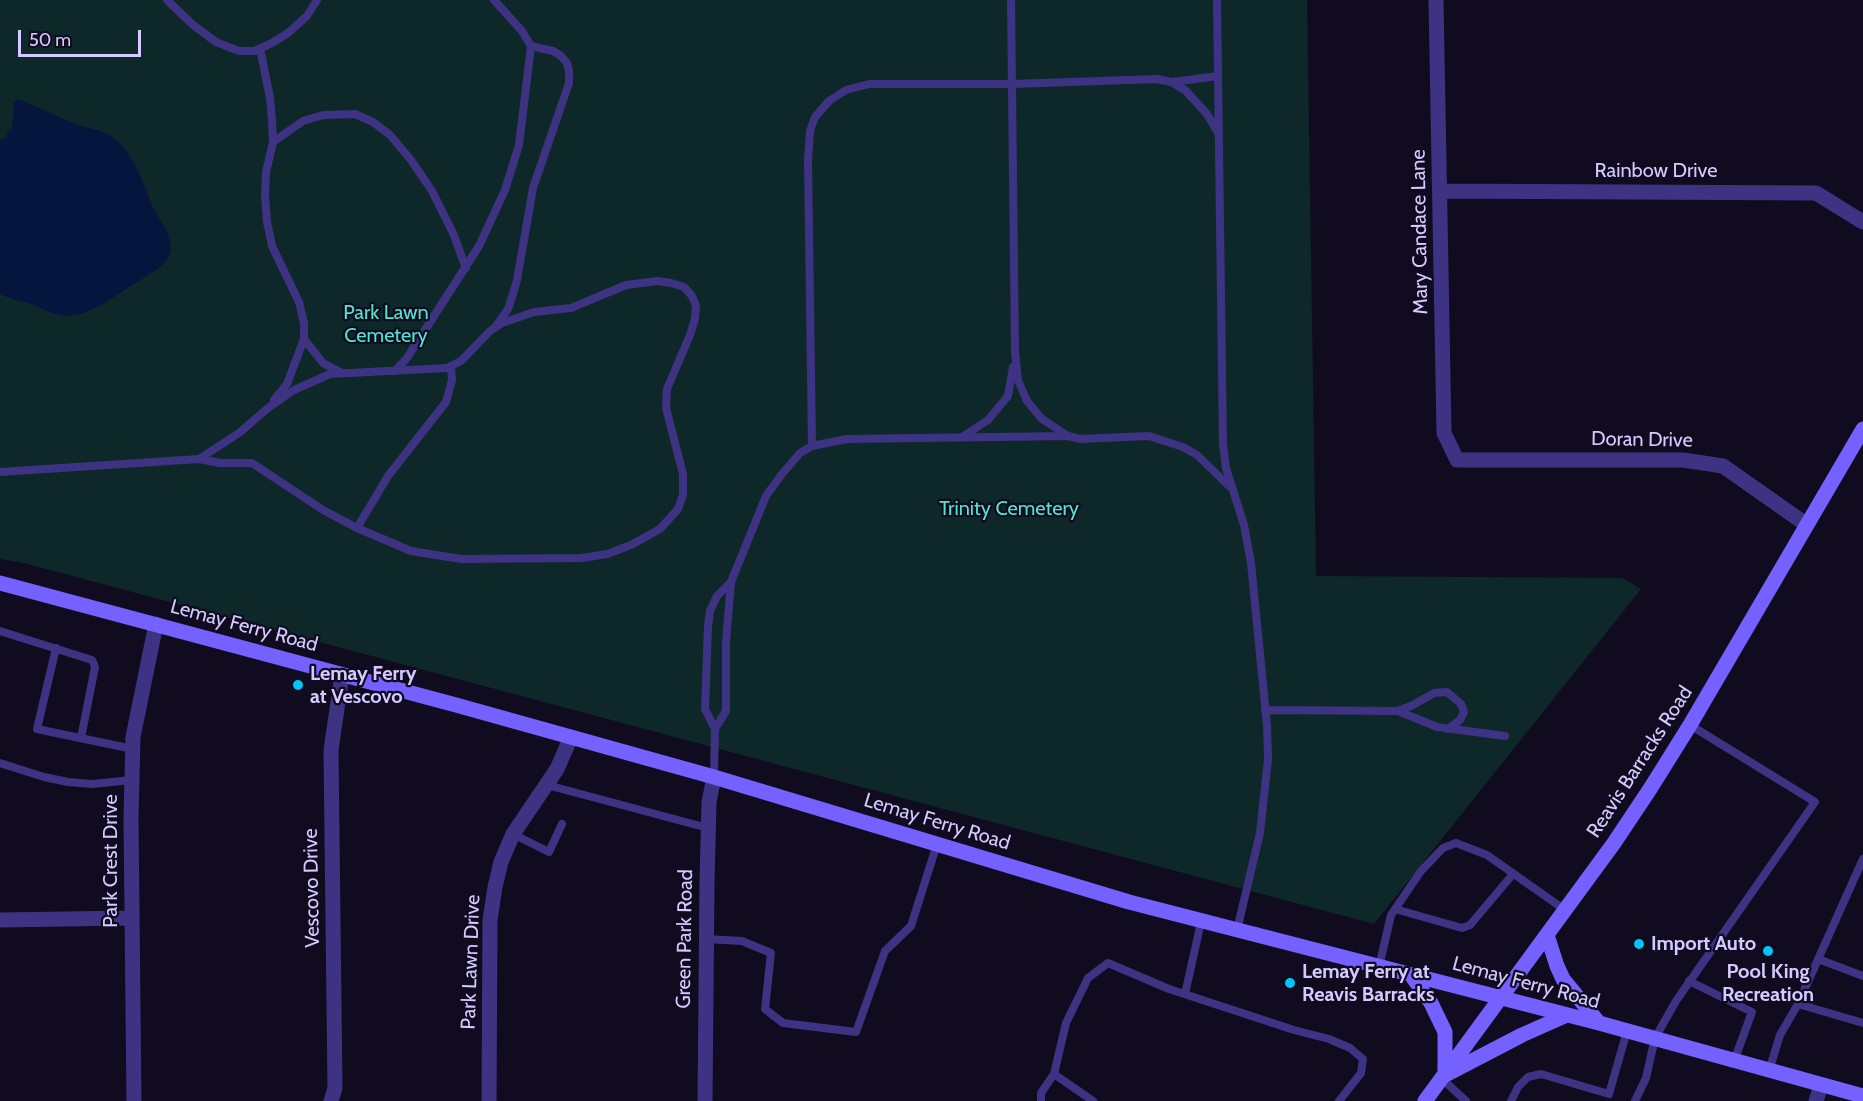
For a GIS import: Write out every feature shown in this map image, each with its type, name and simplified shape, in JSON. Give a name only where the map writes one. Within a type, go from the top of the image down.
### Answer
[{"type":"main road","name":"Reavis Barracks Road","points":[[1428,1100],[1614,843],[1690,725],[1863,429]]},
{"type":"main road","name":"Lemay Ferry Road","points":[[0,587],[156,624],[572,737],[1202,922],[1599,1023],[1863,1096]]},
{"type":"main road","points":[[1547,935],[1563,979],[1599,1023]]},
{"type":"main road","points":[[1411,975],[1435,1010],[1445,1032],[1443,1077]]},
{"type":"main road","points":[[1443,1077],[1522,1035],[1566,1015]]},
{"type":"street","name":"Mary Candace Lane","points":[[1436,0],[1444,433],[1457,460]]},
{"type":"street","name":"Rainbow Drive","points":[[1441,191],[1816,192],[1863,222]]},
{"type":"street","name":"Doran Drive","points":[[1457,460],[1683,460],[1723,466],[1807,525]]},
{"type":"street","name":"Park Crest Drive","points":[[134,1101],[133,737],[156,624]]},
{"type":"street","name":"Vescovo Drive","points":[[331,1101],[335,1088],[331,750],[342,675]]},
{"type":"street","name":"Park Lawn Drive","points":[[489,1101],[490,920],[495,887],[501,862],[513,834],[557,769],[572,737]]},
{"type":"street","name":"Green Park Road","points":[[705,1101],[708,828],[709,802],[714,777]]},
{"type":"street","points":[[0,920],[132,918]]},
{"type":"street","points":[[1816,1101],[1821,1084]]},
{"type":"lane","points":[[167,0],[192,24],[216,42],[239,51],[254,51],[288,33],[307,16],[317,0]]},
{"type":"lane","points":[[395,371],[407,358],[466,268],[506,190],[513,168],[524,117],[531,46],[522,31],[494,0]]},
{"type":"lane","points":[[1011,0],[1015,352],[1018,380],[1027,401],[1042,419],[1068,436]]},
{"type":"lane","points":[[1217,0],[1223,444],[1232,488],[1244,525],[1251,563],[1268,759],[1260,833],[1237,930]]},
{"type":"lane","points":[[199,459],[239,433],[268,408],[294,390],[313,381],[330,374],[447,368],[461,361],[494,328],[508,309],[512,297],[533,188],[570,71],[561,56],[553,51],[531,46]]},
{"type":"lane","points":[[260,48],[270,98],[273,142],[266,172],[267,222],[272,246],[299,302],[304,322],[304,339],[286,384],[268,408]]},
{"type":"lane","points":[[1171,82],[1218,76]]},
{"type":"lane","points":[[812,446],[808,160],[810,131],[815,117],[829,101],[846,90],[869,84],[1012,84],[1157,79],[1171,82],[1185,90],[1207,114],[1219,134]]},
{"type":"lane","points":[[273,142],[303,121],[322,115],[355,114],[373,122],[390,135],[432,191],[453,233],[466,268]]},
{"type":"lane","points":[[0,472],[199,459],[220,463],[252,463],[323,510],[357,528],[411,551],[461,559],[582,558],[607,554],[631,545],[660,529],[678,509],[683,495],[683,474],[666,408],[667,389],[695,319],[696,306],[692,296],[684,287],[671,283],[658,281],[626,285],[571,308],[527,314],[494,328]]},
{"type":"lane","points":[[304,339],[323,363],[342,373]]},
{"type":"lane","points":[[962,437],[988,420],[1008,396],[1015,352]]},
{"type":"lane","points":[[357,528],[388,476],[446,402],[452,380],[451,366]]},
{"type":"lane","points":[[715,729],[726,711],[726,642],[731,582],[766,496],[800,453],[812,446],[847,439],[1068,436],[1080,439],[1149,436],[1183,447],[1197,455],[1232,488]]},
{"type":"lane","points":[[714,777],[715,729],[705,709],[708,626],[710,611],[717,596],[731,582]]},
{"type":"lane","points":[[0,631],[92,660],[95,667],[81,738]]},
{"type":"lane","points":[[56,648],[37,729],[133,749]]},
{"type":"lane","points":[[1398,711],[1434,693],[1447,692],[1461,704],[1464,712],[1460,720],[1448,729]]},
{"type":"lane","points":[[1265,710],[1398,711],[1437,727],[1505,736]]},
{"type":"lane","points":[[1635,1101],[1647,1078],[1655,1038],[1676,1000],[1815,802],[1690,725]]},
{"type":"lane","points":[[0,763],[68,782],[92,784],[132,780]]},
{"type":"lane","points":[[547,785],[708,828]]},
{"type":"lane","points":[[513,834],[549,852],[562,824]]},
{"type":"lane","points":[[1379,967],[1391,915],[1421,871],[1443,848],[1456,843],[1487,855],[1565,910]]},
{"type":"lane","points":[[706,939],[742,941],[771,953],[765,1009],[783,1023],[856,1032],[885,951],[911,926],[937,844]]},
{"type":"lane","points":[[1769,1071],[1780,1035],[1798,1004],[1863,859]]},
{"type":"lane","points":[[1395,909],[1462,928],[1470,925],[1513,873]]},
{"type":"lane","points":[[1185,994],[1202,922]]},
{"type":"lane","points":[[1818,959],[1863,976]]},
{"type":"lane","points":[[1041,1101],[1041,1093],[1054,1074],[1066,1023],[1088,978],[1108,963],[1185,994],[1329,1039],[1350,1048],[1363,1059],[1361,1073],[1339,1101]]},
{"type":"lane","points":[[1689,981],[1752,1012],[1734,1061]]},
{"type":"lane","points":[[1798,1004],[1863,1023]]},
{"type":"lane","points":[[1511,1101],[1518,1088],[1528,1077],[1540,1074],[1609,1094],[1628,1031]]},
{"type":"lane","points":[[1054,1074],[1093,1101]]},
{"type":"lane","points":[[1443,1077],[1466,1101]]},
{"type":"green space","points":[[0,0],[1307,0],[1316,576],[1623,578],[1641,589],[1374,924],[24,563],[0,559]]},
{"type":"water","points":[[18,99],[78,125],[104,132],[117,140],[127,151],[168,234],[171,248],[168,259],[159,268],[98,307],[80,314],[65,316],[51,313],[32,304],[0,294],[0,140],[7,137],[7,133],[12,129],[14,103]]},
{"type":"place","name":"Lemay Ferry at Vescovo","points":[[298,685]]},
{"type":"place","name":"Import Auto","points":[[1639,944]]},
{"type":"place","name":"Pool King Recreation","points":[[1768,951]]},
{"type":"place","name":"Lemay Ferry at Reavis Barracks","points":[[1290,983]]},
{"type":"park label","name":"Park Lawn Cemetery","points":[[386,324]]},
{"type":"park label","name":"Trinity Cemetery","points":[[1009,509]]}]
